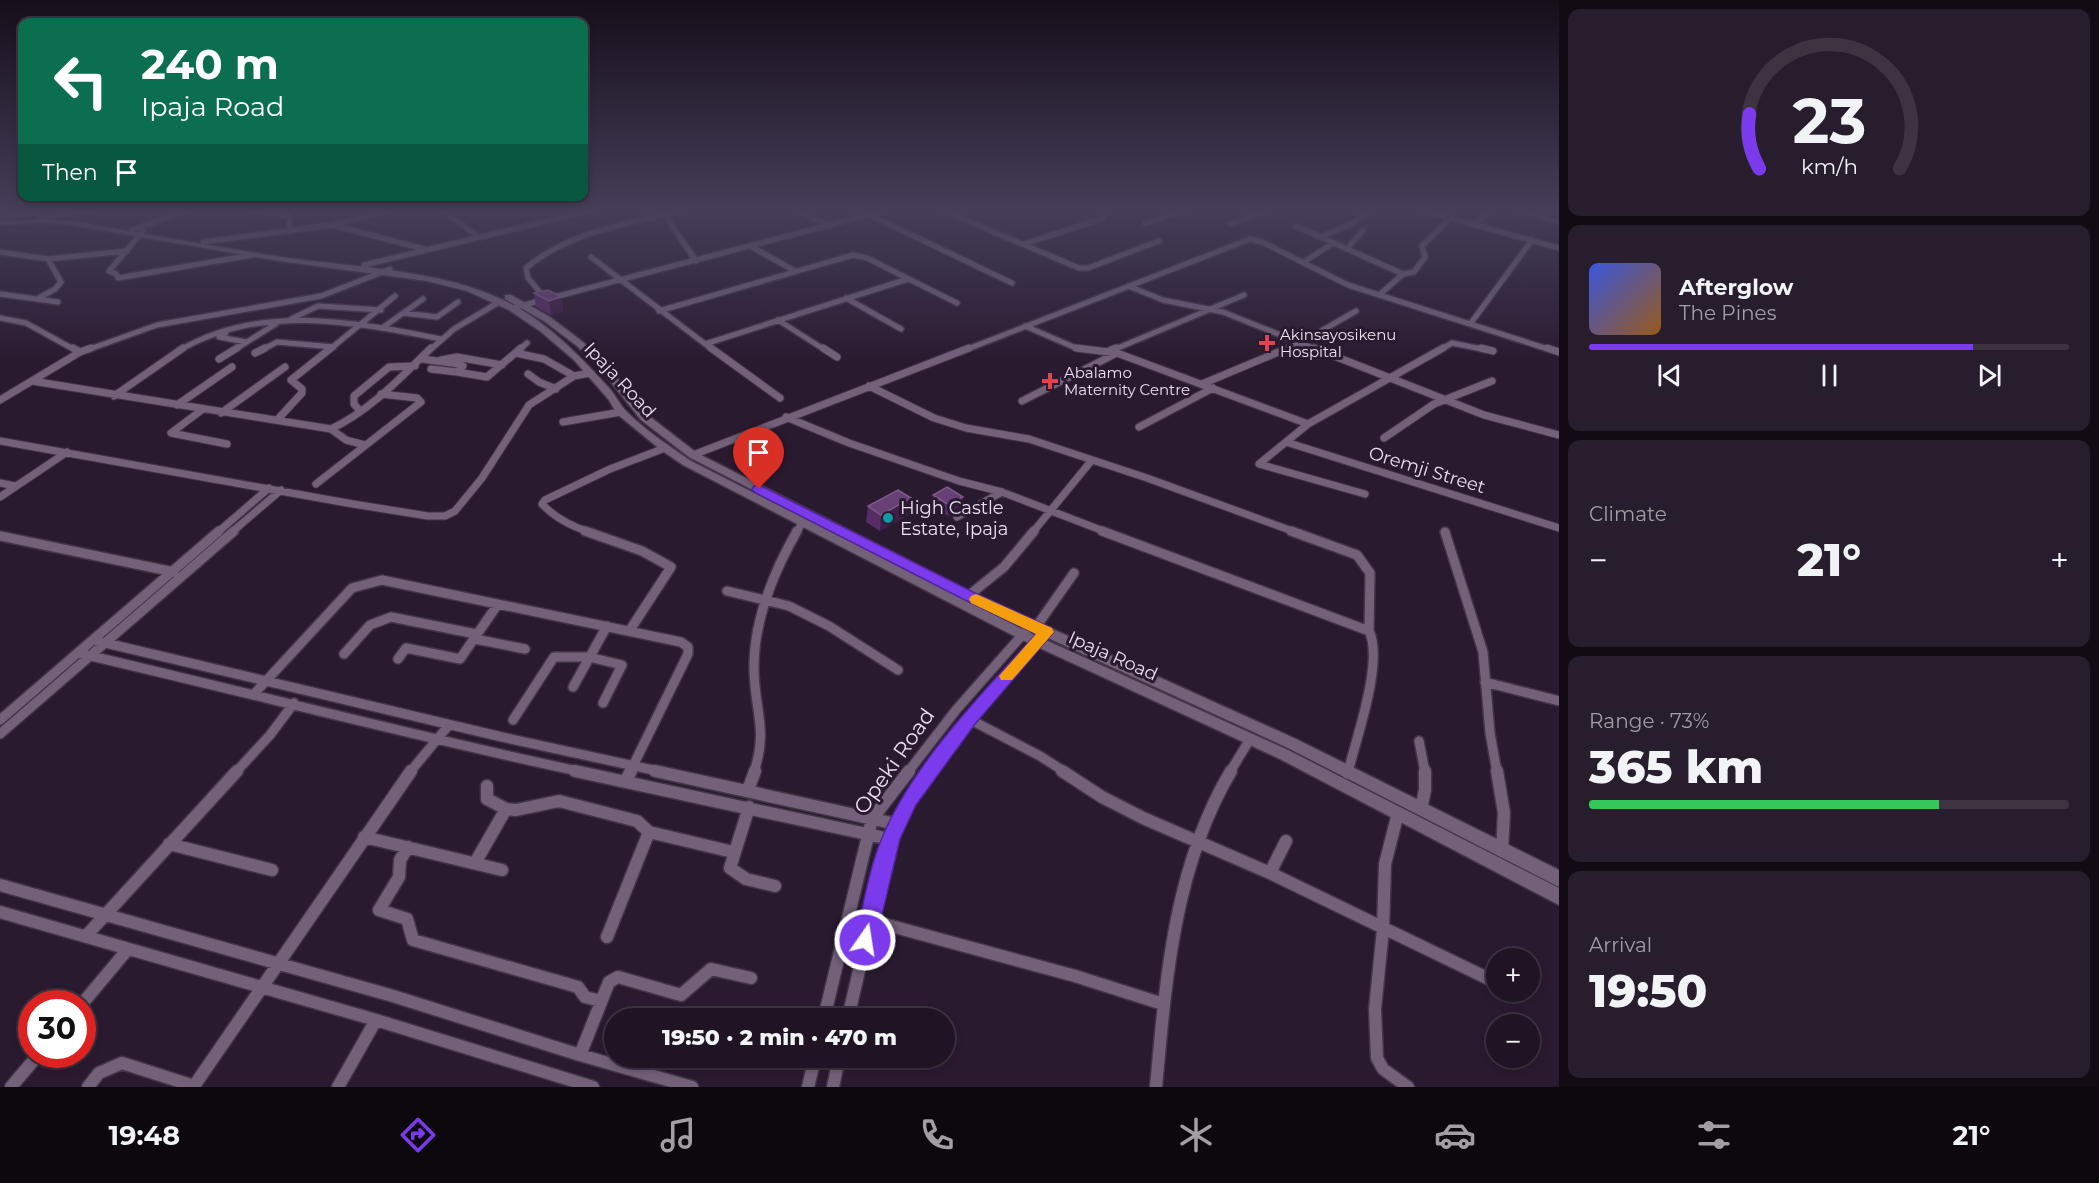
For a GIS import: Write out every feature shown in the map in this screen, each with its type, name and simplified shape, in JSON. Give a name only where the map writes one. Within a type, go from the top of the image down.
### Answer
[{"type":"main road","name":"Ipaja Road","points":[[300,261],[465,281],[495,292],[580,344],[601,364],[645,418],[693,454],[968,596],[1260,729],[1421,809],[1502,851],[1521,869],[1559,897]]},
{"type":"main road","name":"Ipaja Road","points":[[324,261],[364,265],[441,281],[470,289],[499,302],[518,306],[571,352],[621,412],[665,448],[692,465],[1023,635],[1250,739],[1398,813],[1521,869],[1559,879]]},
{"type":"street","points":[[37,299],[55,289],[61,282],[49,261]]},
{"type":"street","points":[[118,261],[109,271],[116,274],[118,278],[219,261]]},
{"type":"street","points":[[364,265],[380,261]]},
{"type":"street","points":[[535,261],[526,268],[528,279],[545,298]]},
{"type":"street","points":[[595,261],[659,311],[780,398]]},
{"type":"street","points":[[518,306],[696,261]]},
{"type":"street","points":[[777,261],[795,271]]},
{"type":"street","points":[[659,311],[835,261]]},
{"type":"street","points":[[870,261],[957,303]]},
{"type":"street","points":[[965,261],[1012,283]]},
{"type":"street","points":[[1064,261],[1084,269],[1106,261]]},
{"type":"street","points":[[693,454],[1192,261]]},
{"type":"street","points":[[1374,261],[1404,274]]},
{"type":"street","points":[[1379,295],[1404,274],[1414,272],[1422,261]]},
{"type":"street","points":[[1471,323],[1517,261]]},
{"type":"street","points":[[1304,262],[1348,285],[1559,352]]},
{"type":"street","points":[[0,400],[80,352],[157,326],[321,296],[386,271]]},
{"type":"street","points":[[705,344],[908,279]]},
{"type":"street","points":[[1128,286],[1163,300],[1213,310],[1302,342],[1496,419],[1559,435]]},
{"type":"street","points":[[0,294],[58,302]]},
{"type":"street","points":[[1025,326],[1076,348],[1108,351],[1213,310],[1244,295]]},
{"type":"street","points":[[318,306],[321,296]]},
{"type":"street","points":[[277,420],[302,393],[302,389],[291,380],[381,310],[395,296]]},
{"type":"street","points":[[846,298],[901,329]]},
{"type":"street","points":[[382,328],[423,299]]},
{"type":"street","points":[[404,313],[437,317],[458,302]]},
{"type":"street","points":[[331,429],[342,425],[381,394],[415,366],[441,339],[499,302]]},
{"type":"street","points":[[288,320],[318,306],[381,310]]},
{"type":"street","points":[[1202,384],[1302,342],[1356,311]]},
{"type":"street","points":[[1,318],[26,322],[80,352]]},
{"type":"street","points":[[114,396],[194,341],[226,330],[288,320],[362,324],[441,339]]},
{"type":"street","points":[[778,320],[837,357]]},
{"type":"street","points":[[219,359],[280,321]]},
{"type":"street","points":[[226,330],[225,334],[219,337],[246,342]]},
{"type":"street","points":[[255,353],[278,342],[334,347]]},
{"type":"street","points":[[431,369],[487,377],[527,343]]},
{"type":"street","points":[[1365,494],[1259,464],[1308,424],[1452,343],[1493,351]]},
{"type":"street","points":[[1108,351],[1308,424]]},
{"type":"street","points":[[516,353],[544,359],[574,376]]},
{"type":"street","points":[[1022,401],[1117,353]]},
{"type":"street","points":[[439,361],[457,357],[502,365]]},
{"type":"street","points":[[422,359],[463,366],[457,372]]},
{"type":"street","points":[[360,411],[354,404],[354,396],[389,367],[415,366]]},
{"type":"street","points":[[177,405],[232,367]]},
{"type":"street","points":[[221,412],[285,367]]},
{"type":"street","points":[[0,441],[419,515],[449,515],[482,478],[529,405],[574,376],[590,373]]},
{"type":"street","points":[[528,374],[539,382],[556,389]]},
{"type":"street","points":[[32,381],[114,396],[331,429],[346,440],[365,445]]},
{"type":"street","points":[[1384,438],[1434,404],[1492,381]]},
{"type":"street","points":[[869,386],[934,418],[966,428],[1014,435],[1092,460],[1357,555],[1370,573],[1370,631],[1375,661],[1348,773]]},
{"type":"street","points":[[1139,427],[1213,388]]},
{"type":"street","points":[[316,484],[420,402],[417,398],[381,394]]},
{"type":"street","points":[[203,410],[171,433],[227,444]]},
{"type":"street","points":[[563,422],[621,412]]},
{"type":"street","points":[[786,417],[849,443],[958,481],[1002,492],[1370,631]]},
{"type":"street","name":"Oremji Street","points":[[1286,442],[1559,528]]},
{"type":"street","points":[[630,630],[671,567],[652,555],[570,523],[545,510],[542,504],[545,500],[610,469],[665,448]]},
{"type":"street","points":[[0,497],[67,452]]},
{"type":"street","points":[[968,596],[1004,567],[1092,460]]},
{"type":"street","points":[[0,483],[15,486]]},
{"type":"street","points":[[0,720],[269,488]]},
{"type":"street","points":[[0,734],[281,490]]},
{"type":"street","points":[[957,517],[1002,492]]},
{"type":"street","points":[[748,790],[760,759],[763,733],[754,671],[757,634],[765,600],[780,561],[802,523]]},
{"type":"street","points":[[1445,532],[1483,652],[1490,733],[1504,813],[1502,851]]},
{"type":"street","points":[[0,536],[183,573]]},
{"type":"street","points":[[1038,628],[1074,573]]},
{"type":"street","points":[[254,694],[352,588],[382,580],[681,642],[688,647],[688,654],[626,780]]},
{"type":"street","points":[[727,591],[789,606],[829,626],[898,670]]},
{"type":"street","points":[[398,658],[406,648],[460,659],[498,604]]},
{"type":"street","points":[[344,654],[370,625],[391,617],[525,649]]},
{"type":"street","points":[[573,687],[607,626]]},
{"type":"street","name":"Opeki Road","points":[[826,1008],[873,819],[956,710],[1023,635],[1038,628],[1037,641],[969,719],[909,800],[896,824],[869,920],[850,1008]]},
{"type":"street","points":[[93,640],[449,725],[896,824]]},
{"type":"street","points":[[78,653],[254,694],[437,741],[626,780],[890,839]]},
{"type":"street","points":[[513,720],[554,657],[589,657],[622,665],[603,703]]},
{"type":"street","points":[[1485,682],[1559,701]]},
{"type":"street","points":[[86,936],[270,735],[294,704]]},
{"type":"street","points":[[969,719],[1040,756],[1102,796],[1270,873],[1486,978]]},
{"type":"street","points":[[88,1087],[99,1073],[122,1063],[178,1085],[194,1086],[399,786],[449,725]]},
{"type":"street","points":[[1156,1087],[1163,1004],[1182,895],[1197,841],[1225,780],[1250,739]]},
{"type":"street","points":[[1419,741],[1427,771],[1427,788],[1421,809]]},
{"type":"street","points":[[487,786],[487,799],[506,809],[516,810],[560,801],[638,821],[649,832],[733,852]]},
{"type":"street","points":[[749,807],[733,852],[730,868],[746,879],[775,886]]},
{"type":"street","points":[[475,863],[506,809]]},
{"type":"street","points":[[1398,813],[1385,864],[1383,929],[1375,999],[1377,1058],[1383,1069],[1408,1087]]},
{"type":"street","points":[[607,937],[649,832]]},
{"type":"street","points":[[364,837],[502,870]]},
{"type":"street","points":[[1270,873],[1286,841]]},
{"type":"street","points":[[169,844],[272,870]]},
{"type":"street","points":[[408,847],[399,860],[399,878],[379,910],[407,919],[413,940],[578,987],[585,997],[602,1001]]},
{"type":"street","points":[[0,885],[393,996],[580,1055],[692,1087]]},
{"type":"street","points":[[0,912],[376,1020],[593,1087]]},
{"type":"street","points":[[869,920],[1075,976],[1163,1004]]},
{"type":"street","points":[[94,990],[128,949]]},
{"type":"street","points":[[580,1055],[609,982],[618,977],[681,995],[711,969],[751,978]]},
{"type":"street","points":[[338,1087],[376,1020]]},
{"type":"street","points":[[11,1087],[27,1068]]},
{"type":"street","points":[[808,1087],[813,1068]]},
{"type":"street","points":[[833,1087],[837,1068]]},
{"type":"building","points":[[548,290],[561,297],[549,301],[534,293]]},
{"type":"building","points":[[947,487],[963,497],[949,505],[933,495]]},
{"type":"building","points":[[898,490],[911,498],[881,515],[868,506]]},
{"type":"slow traffic","points":[[976,599],[1046,632],[1007,676]]},
{"type":"place","name":"Akinsayosikenu Hospital","points":[[1267,343]]},
{"type":"place","name":"Abalamo Maternity Centre","points":[[1050,381]]},
{"type":"place","name":"High Castle Estate, Ipaja","points":[[888,518]]},
{"type":"route","points":[[759,489],[968,596],[1046,632],[969,719],[909,800],[890,839],[865,940]]}]
